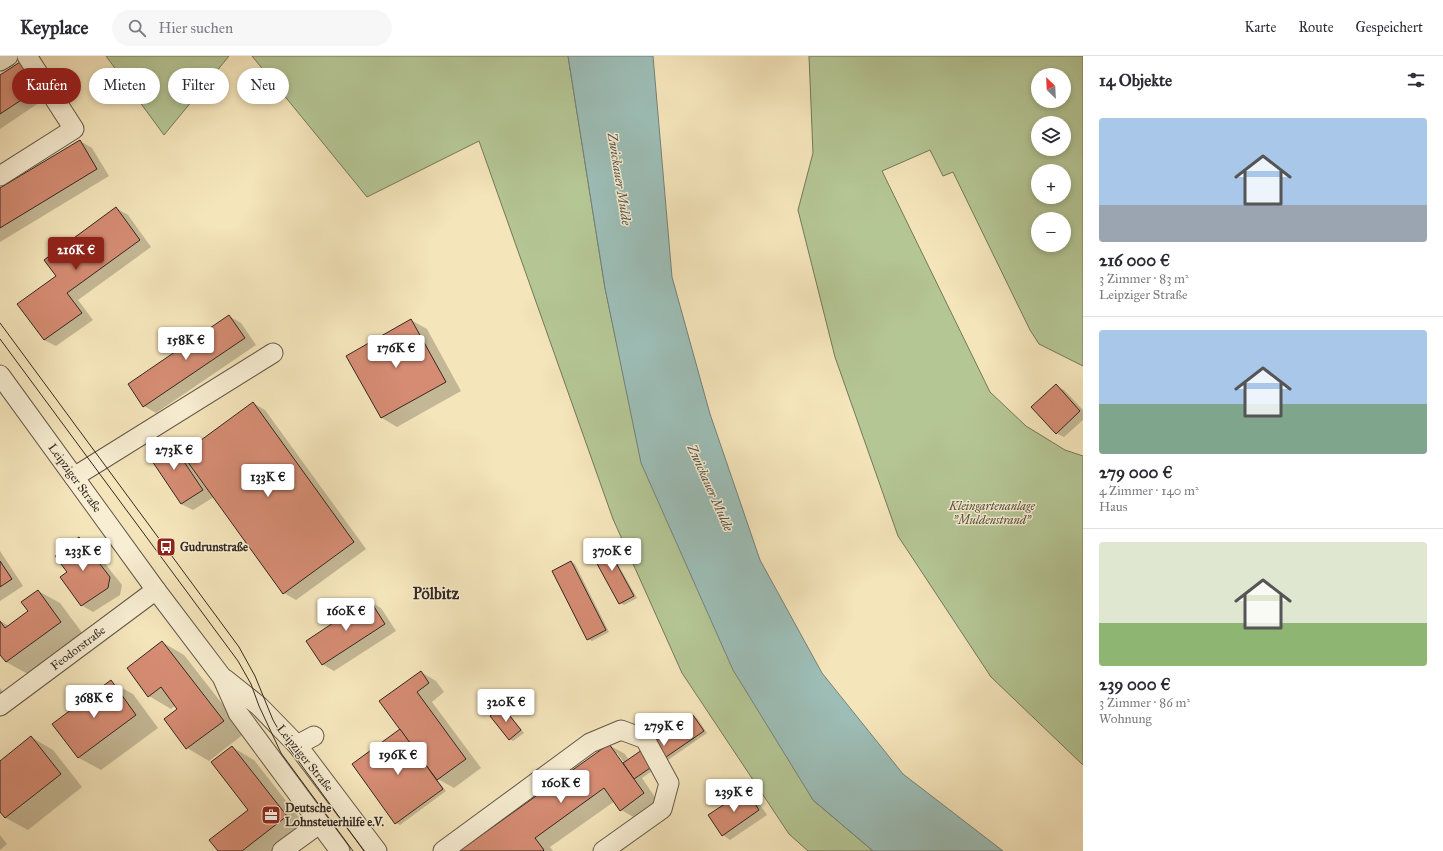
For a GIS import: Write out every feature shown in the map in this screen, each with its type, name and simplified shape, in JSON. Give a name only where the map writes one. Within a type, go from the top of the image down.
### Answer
[{"type":"street","points":[[0,61],[8,56]]},
{"type":"street","points":[[0,176],[74,130],[27,56]]},
{"type":"street","points":[[74,477],[273,353]]},
{"type":"street","name":"Leipziger Straße","points":[[0,375],[156,590],[222,677],[238,713],[340,851]]},
{"type":"street","name":"Feodorstraße","points":[[0,706],[156,590]]},
{"type":"street","name":"Leipziger Straße","points":[[222,677],[259,706],[297,745],[377,851]]},
{"type":"street","points":[[443,851],[590,743],[621,730],[645,739],[669,783],[662,809],[603,851]]},
{"type":"street","points":[[297,745],[314,736]]},
{"type":"street","points":[[282,851],[319,824]]},
{"type":"green space","points":[[106,56],[229,56],[219,68],[168,68],[168,104],[190,104],[164,135],[141,104],[160,104],[160,68],[115,68]]},
{"type":"green space","points":[[252,56],[568,56],[605,288],[642,463],[813,800],[873,851],[808,851],[789,834],[682,673],[613,519],[479,141],[367,197],[289,101],[289,68],[262,68]]},
{"type":"green space","name":"Kleingartenanlage \"Muldenstrand\"","points":[[809,56],[1083,56],[1083,366],[1039,344],[1030,330],[953,172],[943,176],[930,150],[882,171],[990,392],[1026,426],[1065,450],[1083,456],[1083,765],[991,677],[898,536],[835,357],[798,210],[813,153]]},
{"type":"water","name":"Zwickauer Mulde","points":[[568,56],[653,56],[672,277],[710,414],[760,560],[822,673],[903,774],[1003,851],[873,851],[813,800],[733,670],[641,463],[605,288]]},
{"type":"building","points":[[20,62],[24,68],[12,68],[12,104],[15,104],[0,114],[0,75]]},
{"type":"building","points":[[80,140],[97,169],[0,228],[0,188]]},
{"type":"building","points":[[116,207],[140,240],[67,293],[82,313],[44,340],[17,304],[56,276],[44,260]]},
{"type":"building","points":[[229,315],[245,338],[143,407],[128,384]]},
{"type":"building","points":[[411,319],[446,382],[381,418],[346,356]]},
{"type":"building","points":[[1056,384],[1080,411],[1056,434],[1031,407]]},
{"type":"building","points":[[253,402],[354,542],[283,594],[182,454]]},
{"type":"building","points":[[168,438],[203,490],[181,504],[146,452]]},
{"type":"building","points":[[79,537],[110,577],[108,588],[81,606],[60,577],[67,572],[55,556]]},
{"type":"building","points":[[604,541],[634,596],[619,604],[589,549]]},
{"type":"building","points":[[0,561],[12,579],[0,587]]},
{"type":"building","points":[[571,561],[606,630],[587,640],[552,571]]},
{"type":"building","points":[[38,590],[61,622],[6,662],[0,655],[0,621],[5,628],[28,611],[21,602]]},
{"type":"building","points":[[369,599],[385,624],[322,665],[306,641]]},
{"type":"building","points":[[162,641],[224,721],[186,749],[164,719],[177,709],[161,687],[148,697],[127,668]]},
{"type":"building","points":[[421,671],[429,683],[417,692],[466,759],[437,780],[379,701]]},
{"type":"building","points":[[111,680],[136,715],[78,758],[52,724]]},
{"type":"building","points":[[502,706],[521,730],[509,740],[490,716]]},
{"type":"building","points":[[693,715],[704,731],[634,779],[623,763]]},
{"type":"building","points":[[400,729],[443,789],[395,824],[352,764]]},
{"type":"building","points":[[31,736],[61,774],[5,818],[0,812],[0,761]]},
{"type":"building","points":[[609,744],[644,793],[620,811],[604,788],[535,838],[544,850],[543,851],[459,851]]},
{"type":"building","points":[[232,746],[287,816],[242,851],[218,851],[209,840],[248,810],[211,762]]},
{"type":"building","points":[[746,790],[759,810],[722,836],[708,815]]},
{"type":"tram line","points":[[0,323],[239,647],[255,676],[273,720],[289,748],[364,851]]},
{"type":"tram line","points":[[0,339],[238,661],[251,684],[259,706],[281,753],[353,851]]},
{"type":"place","name":"Gudrunstraße","points":[[166,547]]},
{"type":"place","name":"Deutsche Lohnsteuerhilfe e.V.","points":[[271,815]]},
{"type":"district","name":"Pölbitz","points":[[436,593]]}]
